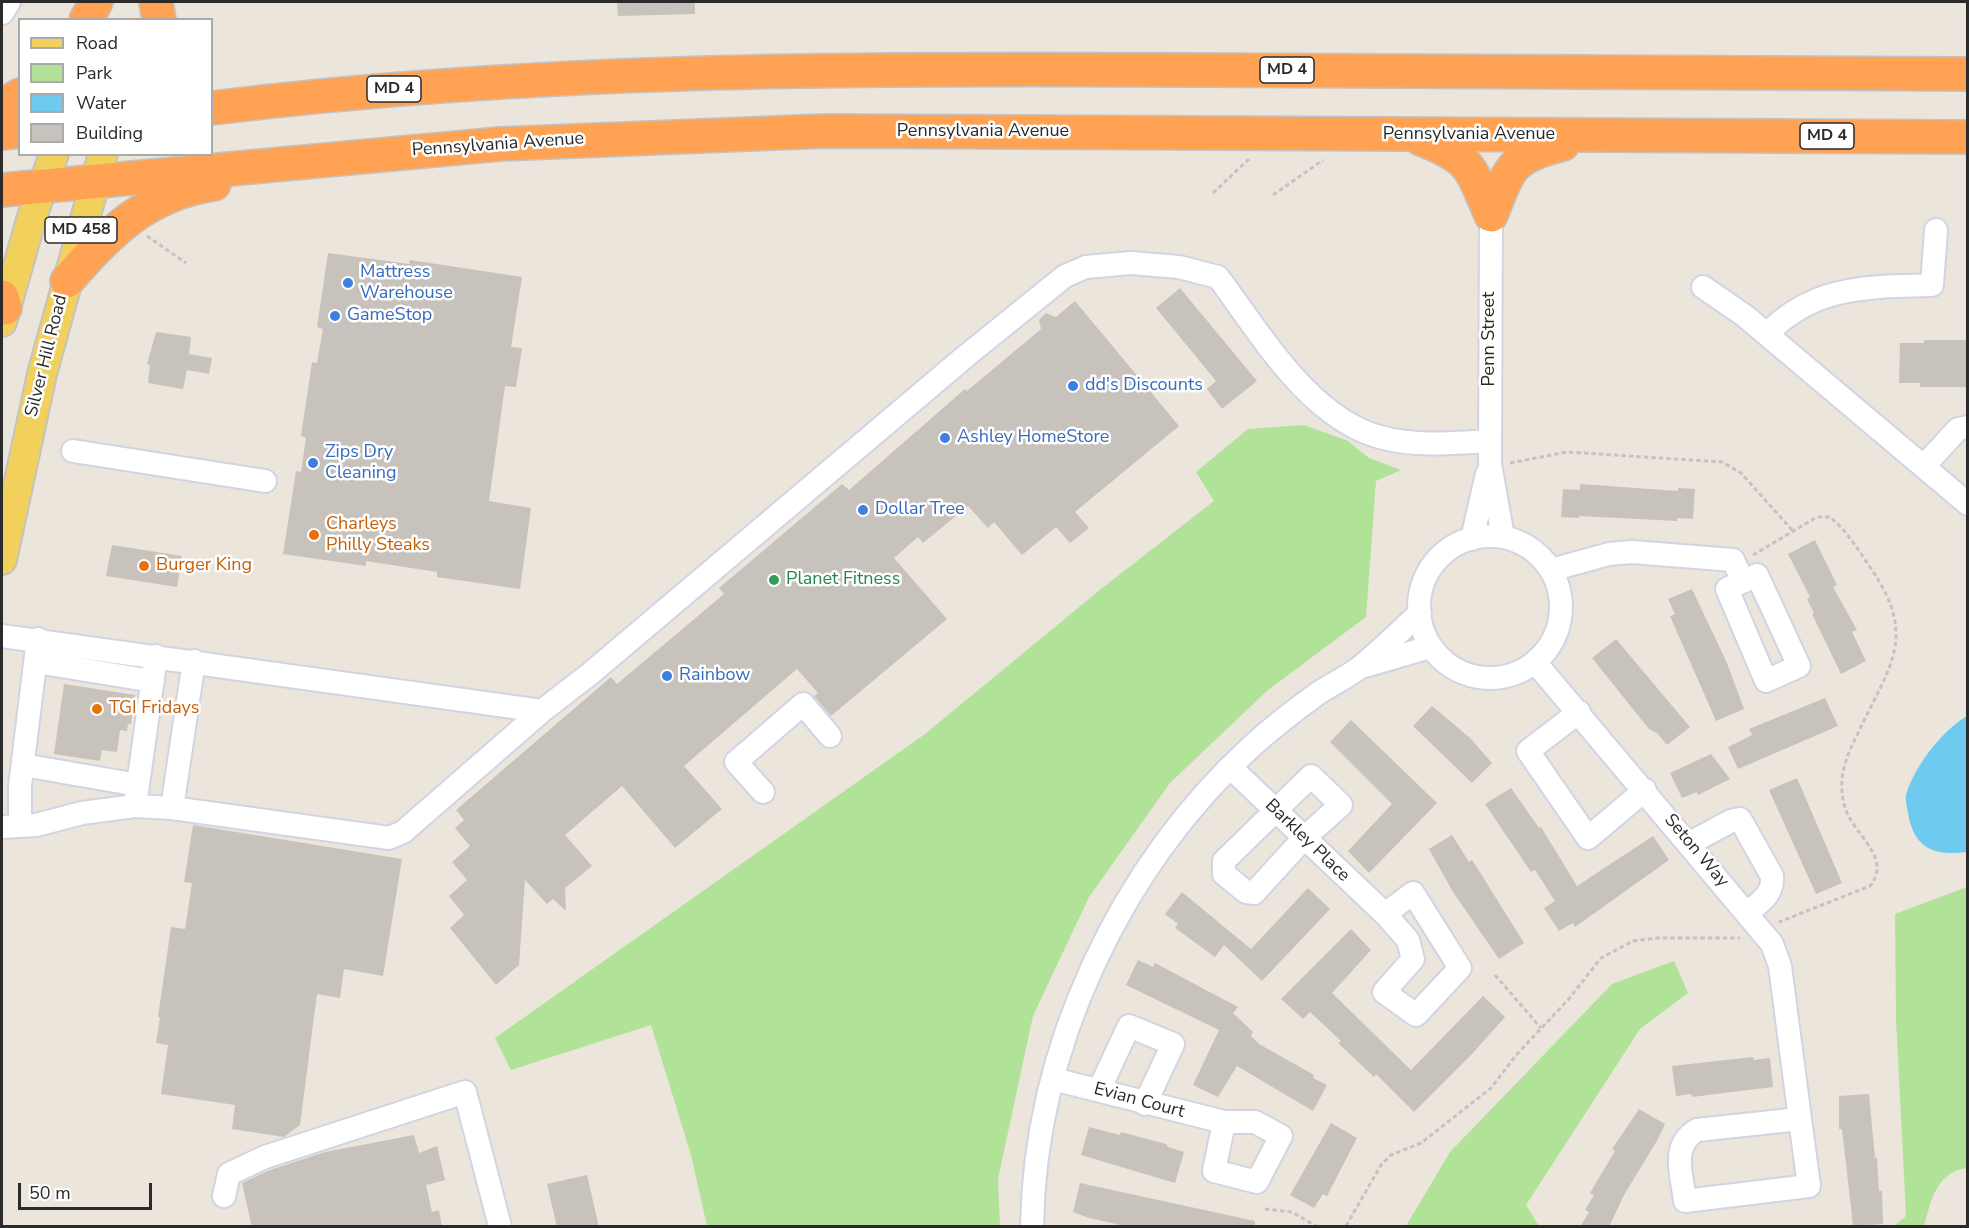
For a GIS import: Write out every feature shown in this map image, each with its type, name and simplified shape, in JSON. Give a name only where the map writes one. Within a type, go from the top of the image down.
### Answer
[{"type":"highway","points":[[87,18],[96,2]]},
{"type":"highway","points":[[154,2],[158,18]]},
{"type":"highway","name":"MD 4","points":[[213,108],[312,96],[607,76],[854,69],[1968,74]]},
{"type":"highway","points":[[213,86],[312,96]]},
{"type":"highway","points":[[2,106],[18,96]]},
{"type":"highway","points":[[2,133],[18,131]]},
{"type":"highway","name":"Pennsylvania Avenue","points":[[2,190],[44,186],[99,167],[341,156],[565,140],[825,131],[1968,137]]},
{"type":"highway","points":[[1408,134],[1462,158],[1472,171],[1491,215]]},
{"type":"highway","points":[[1491,215],[1508,174],[1520,159],[1535,151],[1594,135]]},
{"type":"highway","points":[[67,281],[109,233],[153,204],[196,187],[261,178],[341,156]]},
{"type":"main road","points":[[102,18],[108,2]]},
{"type":"main road","points":[[147,18],[154,2]]},
{"type":"main road","name":"MD 458","points":[[3,310],[53,156]]},
{"type":"main road","name":"Silver Hill Road","points":[[2,560],[33,412],[99,167]]},
{"type":"street","name":"Penn Street","points":[[1491,215],[1490,464],[1503,537]]},
{"type":"street","points":[[1767,334],[1799,306],[1820,297],[1856,289],[1932,285],[1936,230]]},
{"type":"street","points":[[23,765],[172,808],[389,838],[403,832],[542,711],[591,673],[966,356],[1065,276],[1086,267],[1131,263],[1207,272],[1218,277],[1279,357],[1316,400],[1334,416],[1381,438],[1424,442],[1490,441]]},
{"type":"street","points":[[1703,287],[1767,334],[1966,501]]},
{"type":"street","points":[[1924,466],[1958,429],[1968,426]]},
{"type":"street","points":[[73,451],[265,481]]},
{"type":"street","name":"Penn Street","points":[[1472,539],[1490,464]]},
{"type":"street","points":[[1503,537],[1532,550],[1551,570],[1559,590],[1560,619],[1552,641],[1535,662],[1506,676],[1483,678],[1452,667],[1430,647],[1420,613],[1424,583],[1435,562],[1451,548],[1472,539],[1503,537]]},
{"type":"street","points":[[1551,570],[1609,554],[1632,552],[1733,560],[1743,581]]},
{"type":"street","points":[[1032,1227],[1037,1170],[1053,1079],[1072,1018],[1091,971],[1130,896],[1179,824],[1230,767],[1273,728],[1317,694],[1358,668],[1420,613]]},
{"type":"street","points":[[2,636],[38,639],[542,711]]},
{"type":"street","points":[[38,639],[23,765],[11,826],[36,825],[136,796]]},
{"type":"street","points":[[1358,668],[1430,647]]},
{"type":"street","points":[[136,796],[156,656]]},
{"type":"street","points":[[172,808],[194,661]]},
{"type":"street","points":[[36,662],[153,681]]},
{"type":"street","name":"Seton Way","points":[[1535,662],[1690,843],[1772,944],[1780,966],[1809,1186],[1685,1201],[1679,1150],[1686,1137],[1697,1130],[1800,1119]]},
{"type":"street","points":[[763,792],[736,762],[803,704],[830,736]]},
{"type":"street","points":[[1579,712],[1528,751],[1587,838],[1645,790]]},
{"type":"street","name":"Barkley Place","points":[[1230,767],[1385,914],[1408,940],[1413,960],[1384,992],[1416,1016],[1460,969],[1413,893],[1385,914]]},
{"type":"street","points":[[1311,776],[1341,805],[1304,838],[1254,892],[1246,892],[1224,874],[1224,861],[1311,776]]},
{"type":"street","points":[[1690,843],[1731,821],[1740,819],[1772,876],[1773,885],[1768,895],[1747,913]]},
{"type":"street","points":[[1099,1090],[1129,1026],[1173,1044],[1145,1104]]},
{"type":"street","name":"Evian Court","points":[[1053,1079],[1145,1104],[1224,1122]]},
{"type":"street","points":[[224,1196],[229,1174],[265,1157],[465,1092],[500,1227]]},
{"type":"path","points":[[1213,193],[1250,158]]},
{"type":"path","points":[[1273,195],[1324,159]]},
{"type":"path","points":[[141,232],[186,263]]},
{"type":"path","points":[[1490,464],[1537,459],[1567,452],[1722,462],[1741,473],[1793,531]]},
{"type":"path","points":[[1495,975],[1541,1028]]},
{"type":"path","points":[[1265,1209],[1292,1212],[1316,1227]]},
{"type":"green space","points":[[1304,425],[1348,441],[1369,458],[1401,470],[1376,481],[1366,617],[1268,690],[1170,783],[1089,897],[1033,1016],[998,1179],[1000,1226],[707,1226],[691,1155],[651,1025],[511,1070],[495,1038],[925,734],[1101,589],[1214,501],[1196,472],[1248,429]]},
{"type":"green space","points":[[1967,887],[1967,1168],[1948,1175],[1936,1189],[1924,1226],[1894,1226],[1906,1216],[1896,1020],[1895,914]]},
{"type":"green space","points":[[1674,961],[1688,993],[1640,1029],[1526,1205],[1539,1226],[1406,1226],[1450,1152],[1612,984]]},
{"type":"water","points":[[1967,716],[1967,852],[1945,853],[1927,848],[1915,835],[1908,813],[1906,795],[1916,772],[1931,750],[1948,730]]},
{"type":"building","points":[[617,2],[695,2],[695,14],[618,16]]},
{"type":"building","points":[[328,253],[409,264],[410,260],[522,277],[511,347],[522,348],[516,387],[505,386],[489,501],[531,508],[520,589],[437,577],[437,572],[366,561],[366,566],[283,554],[296,471],[301,472],[306,438],[301,436],[312,362],[317,363],[323,329],[317,327]]},
{"type":"building","points":[[1180,288],[1257,381],[1222,409],[1207,389],[1216,381],[1156,308]]},
{"type":"building","points":[[1075,301],[1179,426],[1075,512],[1089,528],[1070,543],[1056,527],[1022,555],[994,522],[988,528],[968,506],[923,543],[918,537],[894,558],[947,619],[831,716],[814,696],[818,693],[797,669],[684,766],[722,809],[675,848],[622,786],[565,835],[592,866],[565,888],[566,911],[553,899],[547,904],[525,880],[519,965],[496,985],[450,928],[464,915],[449,896],[467,880],[452,862],[470,846],[455,828],[464,820],[456,810],[611,677],[617,684],[724,594],[719,588],[842,484],[849,490],[965,389],[967,391],[1041,329],[1039,320],[1046,313],[1056,317]]},
{"type":"building","points":[[156,332],[191,337],[189,354],[212,358],[209,374],[187,370],[183,389],[148,383],[150,365],[147,364]]},
{"type":"building","points":[[1924,340],[1968,340],[1968,387],[1920,387],[1920,383],[1899,383],[1900,343],[1924,343]]},
{"type":"building","points":[[1580,484],[1678,491],[1678,488],[1695,489],[1693,519],[1677,518],[1677,521],[1561,517],[1563,489],[1580,490]]},
{"type":"building","points":[[1815,540],[1837,585],[1833,587],[1857,630],[1852,632],[1866,661],[1841,674],[1812,614],[1814,613],[1807,599],[1810,597],[1788,554]]},
{"type":"building","name":"Burger King","points":[[112,545],[182,556],[177,587],[106,576]]},
{"type":"building","points":[[1692,589],[1727,663],[1744,709],[1716,721],[1670,616],[1675,614],[1668,599]]},
{"type":"building","points":[[1616,639],[1690,727],[1667,745],[1657,733],[1649,729],[1592,658]]},
{"type":"building","name":"TGI Fridays","points":[[64,684],[135,695],[131,724],[128,724],[127,731],[120,730],[117,752],[102,750],[100,761],[54,754]]},
{"type":"building","points":[[1825,698],[1838,726],[1738,769],[1728,747],[1752,735],[1749,729]]},
{"type":"building","points":[[1432,706],[1470,738],[1492,763],[1472,783],[1413,726]]},
{"type":"building","points":[[1351,720],[1437,803],[1369,873],[1348,851],[1392,804],[1330,742]]},
{"type":"building","points":[[1711,754],[1730,779],[1698,795],[1697,792],[1682,798],[1670,773]]},
{"type":"building","points":[[1797,778],[1842,883],[1816,894],[1769,790]]},
{"type":"building","points":[[1511,788],[1539,828],[1541,827],[1577,886],[1653,836],[1669,860],[1575,927],[1573,923],[1559,931],[1544,908],[1555,901],[1535,870],[1531,872],[1485,804]]},
{"type":"building","points":[[193,825],[402,859],[383,976],[344,969],[340,998],[317,994],[300,1125],[284,1137],[232,1129],[235,1105],[161,1094],[168,1045],[156,1043],[160,1017],[158,1017],[171,927],[185,929],[192,883],[184,882]]},
{"type":"building","points":[[1452,835],[1469,862],[1472,860],[1524,943],[1499,959],[1453,892],[1429,849]]},
{"type":"building","points":[[1308,888],[1330,909],[1262,981],[1224,945],[1215,957],[1175,928],[1178,924],[1165,914],[1182,892],[1251,949]]},
{"type":"building","points":[[1351,929],[1371,950],[1332,993],[1411,1070],[1483,996],[1505,1017],[1414,1112],[1376,1074],[1374,1077],[1338,1043],[1341,1041],[1310,1012],[1303,1019],[1281,999]]},
{"type":"building","points":[[1138,960],[1153,967],[1155,963],[1238,1007],[1233,1013],[1253,1032],[1251,1036],[1259,1044],[1314,1075],[1313,1078],[1327,1085],[1313,1111],[1237,1066],[1218,1097],[1193,1085],[1219,1030],[1126,985]]},
{"type":"building","points":[[1753,1057],[1754,1060],[1770,1058],[1773,1087],[1692,1097],[1691,1094],[1676,1096],[1672,1066]]},
{"type":"building","points":[[1869,1094],[1879,1191],[1882,1191],[1883,1224],[1853,1226],[1842,1129],[1839,1129],[1839,1096]]},
{"type":"building","points":[[1639,1109],[1665,1124],[1658,1139],[1624,1195],[1609,1227],[1580,1227],[1589,1212],[1585,1210],[1594,1195],[1590,1193],[1615,1151],[1612,1149]]},
{"type":"building","points":[[1331,1123],[1357,1138],[1327,1196],[1323,1194],[1314,1208],[1290,1195]]},
{"type":"building","points":[[1089,1127],[1120,1135],[1121,1132],[1166,1144],[1168,1147],[1184,1152],[1175,1183],[1081,1155]]},
{"type":"building","points":[[414,1135],[419,1153],[437,1146],[445,1180],[426,1185],[432,1212],[439,1210],[442,1227],[252,1227],[242,1183],[270,1170],[325,1152]]},
{"type":"building","points":[[587,1175],[599,1227],[557,1227],[547,1184]]},
{"type":"building","points":[[1080,1183],[1255,1221],[1255,1227],[1129,1227],[1089,1218],[1073,1212]]},
{"type":"place","name":"Mattress Warehouse","points":[[348,283]]},
{"type":"place","name":"GameStop","points":[[335,316]]},
{"type":"place","name":"dd's Discounts","points":[[1073,386]]},
{"type":"place","name":"Ashley HomeStore","points":[[945,438]]},
{"type":"place","name":"Zips Dry Cleaning","points":[[313,463]]},
{"type":"place","name":"Dollar Tree","points":[[863,510]]},
{"type":"place","name":"Charleys Philly Steaks","points":[[314,535]]},
{"type":"place","name":"Burger King","points":[[144,566]]},
{"type":"place","name":"Planet Fitness","points":[[774,580]]},
{"type":"place","name":"Rainbow","points":[[667,676]]},
{"type":"place","name":"TGI Fridays","points":[[97,709]]}]
